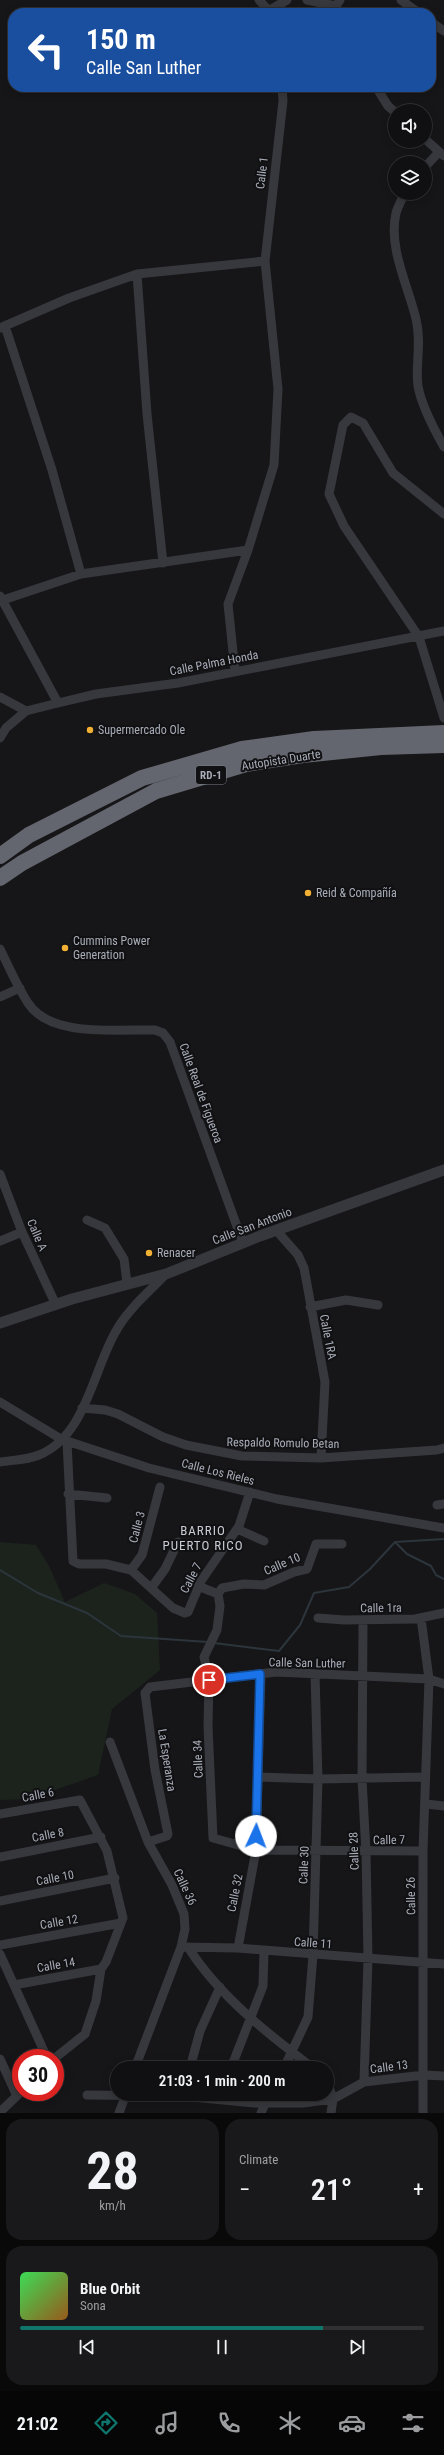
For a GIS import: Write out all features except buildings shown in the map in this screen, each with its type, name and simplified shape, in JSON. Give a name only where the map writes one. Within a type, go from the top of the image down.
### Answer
[{"type":"highway","name":"Autopista Duarte","points":[[0,856],[18,842],[142,778],[242,749],[314,739],[444,734]]},
{"type":"highway","name":"Autopista Duarte","points":[[0,878],[22,863],[156,791],[246,764],[362,748],[444,745]]},
{"type":"highway","points":[[0,846],[18,842]]},
{"type":"street","points":[[259,0],[266,8]]},
{"type":"street","points":[[276,8],[287,0]]},
{"type":"street","points":[[307,0],[339,6]]},
{"type":"street","points":[[401,0],[412,8]]},
{"type":"street","name":"Calle 1","points":[[235,671],[228,604],[248,550],[274,466],[278,389],[265,261],[283,101],[282,92]]},
{"type":"street","points":[[379,92],[388,106]]},
{"type":"street","points":[[432,145],[442,154],[432,161]]},
{"type":"street","points":[[402,200],[396,212],[395,232],[402,275],[417,320],[420,350],[418,386],[435,431],[444,447]]},
{"type":"street","points":[[81,574],[52,470],[3,327],[69,298],[137,274],[265,261]]},
{"type":"street","points":[[137,274],[147,414],[163,563]]},
{"type":"street","points":[[444,514],[393,472],[363,423],[351,417],[343,425],[329,494],[344,526],[419,637],[444,718]]},
{"type":"street","points":[[58,703],[1,598],[81,574],[248,550]]},
{"type":"street","name":"Calle Palma Honda","points":[[0,738],[6,728],[26,711],[58,703],[96,694],[178,683],[444,631]]},
{"type":"street","points":[[0,697],[26,711]]},
{"type":"street","name":"Calle Real de Figueroa","points":[[0,949],[29,1004],[42,1018],[52,1024],[75,1028],[155,1030],[163,1033],[170,1042],[243,1243]]},
{"type":"street","points":[[0,997],[20,988]]},
{"type":"street","name":"Calle San Antonio","points":[[0,1323],[127,1283],[166,1274],[276,1230],[444,1170]]},
{"type":"street","name":"Calle A","points":[[0,1174],[22,1232],[56,1305]]},
{"type":"street","points":[[87,1220],[105,1228],[124,1259],[127,1283]]},
{"type":"street","name":"Calle 1RA","points":[[276,1230],[298,1255],[304,1268],[325,1382],[321,1458]]},
{"type":"street","points":[[0,1241],[22,1232]]},
{"type":"street","points":[[0,1462],[40,1455],[64,1440],[82,1408],[116,1331],[129,1312],[166,1274]]},
{"type":"street","points":[[310,1306],[346,1300],[378,1305]]},
{"type":"street","name":"Calle Los Rieles","points":[[0,1402],[64,1440],[149,1468],[250,1492],[444,1528]]},
{"type":"street","name":"Respaldo Romulo Betan","points":[[82,1408],[105,1410],[118,1414],[163,1437],[220,1453],[242,1456],[321,1458],[437,1450],[444,1448]]},
{"type":"street","points":[[64,1440],[71,1554],[74,1563],[106,1564],[131,1570],[152,1587],[165,1569],[178,1542]]},
{"type":"street","name":"Calle 3","points":[[131,1570],[142,1555],[160,1487]]},
{"type":"street","name":"Calle 7","points":[[152,1587],[174,1608],[187,1613],[198,1586],[236,1529],[250,1492]]},
{"type":"street","points":[[68,1494],[107,1498]]},
{"type":"street","points":[[236,1529],[264,1541]]},
{"type":"street","name":"Calle 10","points":[[218,1594],[222,1588],[244,1584],[264,1585],[294,1572],[307,1569],[316,1544],[342,1544]]},
{"type":"street","points":[[198,1586],[218,1594]]},
{"type":"street","name":"Calle 34","points":[[213,1838],[208,1726],[209,1680],[204,1658],[214,1638],[220,1606],[218,1594]]},
{"type":"street","name":"Calle 1ra","points":[[318,1618],[363,1620],[421,1618],[444,1613]]},
{"type":"street","name":"Calle 26","points":[[421,1618],[429,1680],[426,1804],[422,1851],[424,1963],[423,2113]]},
{"type":"street","name":"Calle 28","points":[[363,1620],[362,1779],[366,1852],[368,1959],[364,2082]]},
{"type":"street","name":"Calle San Luther","points":[[147,1689],[260,1674],[363,1676],[429,1680],[444,1684]]},
{"type":"street","name":"Calle 32","points":[[238,1948],[256,1850],[260,1674]]},
{"type":"street","name":"Calle 30","points":[[292,2053],[308,2017],[313,1955],[318,1779],[315,1674]]},
{"type":"street","name":"La Esperanza","points":[[147,1689],[145,1693],[155,1770],[168,1836],[148,1842]]},
{"type":"street","name":"Calle 36","points":[[110,1742],[148,1842],[172,1884],[184,1914],[185,1947],[138,2061]]},
{"type":"street","points":[[258,1777],[318,1779],[426,1777]]},
{"type":"street","name":"Calle 6","points":[[0,1814],[80,1800],[101,1837]]},
{"type":"street","points":[[426,1804],[444,1806]]},
{"type":"street","points":[[64,2051],[85,2034],[96,2001],[101,1969],[106,1962],[123,1918],[115,1878],[101,1837]]},
{"type":"street","name":"Calle 8","points":[[0,1858],[101,1837]]},
{"type":"street","name":"Calle 7","points":[[213,1838],[256,1850],[366,1852],[422,1851]]},
{"type":"street","name":"Calle 10","points":[[0,1901],[115,1878]]},
{"type":"street","name":"Calle 12","points":[[0,1944],[121,1923]]},
{"type":"street","points":[[185,1947],[220,1987],[251,2018],[303,2061]]},
{"type":"street","name":"Calle 11","points":[[185,1947],[238,1948],[444,1964]]},
{"type":"street","points":[[233,2061],[238,2045],[251,2018],[262,1986],[264,1951]]},
{"type":"street","points":[[0,1954],[43,2049]]},
{"type":"street","name":"Calle 14","points":[[14,1984],[101,1969]]},
{"type":"street","points":[[192,2061],[200,2031],[220,1987]]},
{"type":"street","points":[[288,2061],[292,2053]]},
{"type":"street","points":[[0,2059],[12,2081]]},
{"type":"street","name":"Calle 13","points":[[334,2098],[364,2082],[424,2075],[444,2076]]},
{"type":"street","name":"Calle 13","points":[[87,2095],[110,2095]]},
{"type":"street","points":[[0,2112],[12,2101]]},
{"type":"street","points":[[119,2113],[124,2101]]},
{"type":"street","name":"Calle 13","points":[[246,2101],[264,2104],[318,2101]]},
{"type":"street","points":[[261,2113],[266,2101]]},
{"type":"street","points":[[331,2113],[333,2101]]},
{"type":"shaded area","points":[[0,1542],[36,1545],[49,1566],[65,1602],[104,1583],[135,1594],[157,1613],[160,1670],[112,1709],[98,1775],[29,1799],[0,1800]]},
{"type":"waterway","points":[[214,1643],[279,1651],[300,1625],[314,1593],[349,1587],[370,1569],[395,1542],[444,1539]]},
{"type":"waterway","points":[[395,1542],[407,1554],[431,1566],[436,1575],[444,1579]]},
{"type":"waterway","points":[[0,1570],[38,1593],[87,1613],[121,1636],[208,1642]]},
{"type":"place","name":"Supermercado Ole","points":[[90,730]]},
{"type":"place","name":"Reid & Compañía","points":[[308,893]]},
{"type":"place","name":"Cummins Power Generation","points":[[65,948]]},
{"type":"place","name":"Renacer","points":[[149,1253]]},
{"type":"district","name":"BARRIO PUERTO RICO","points":[[203,1538]]},
{"type":"route","points":[[209,1680],[260,1674],[261,1707],[256,1836]]}]
